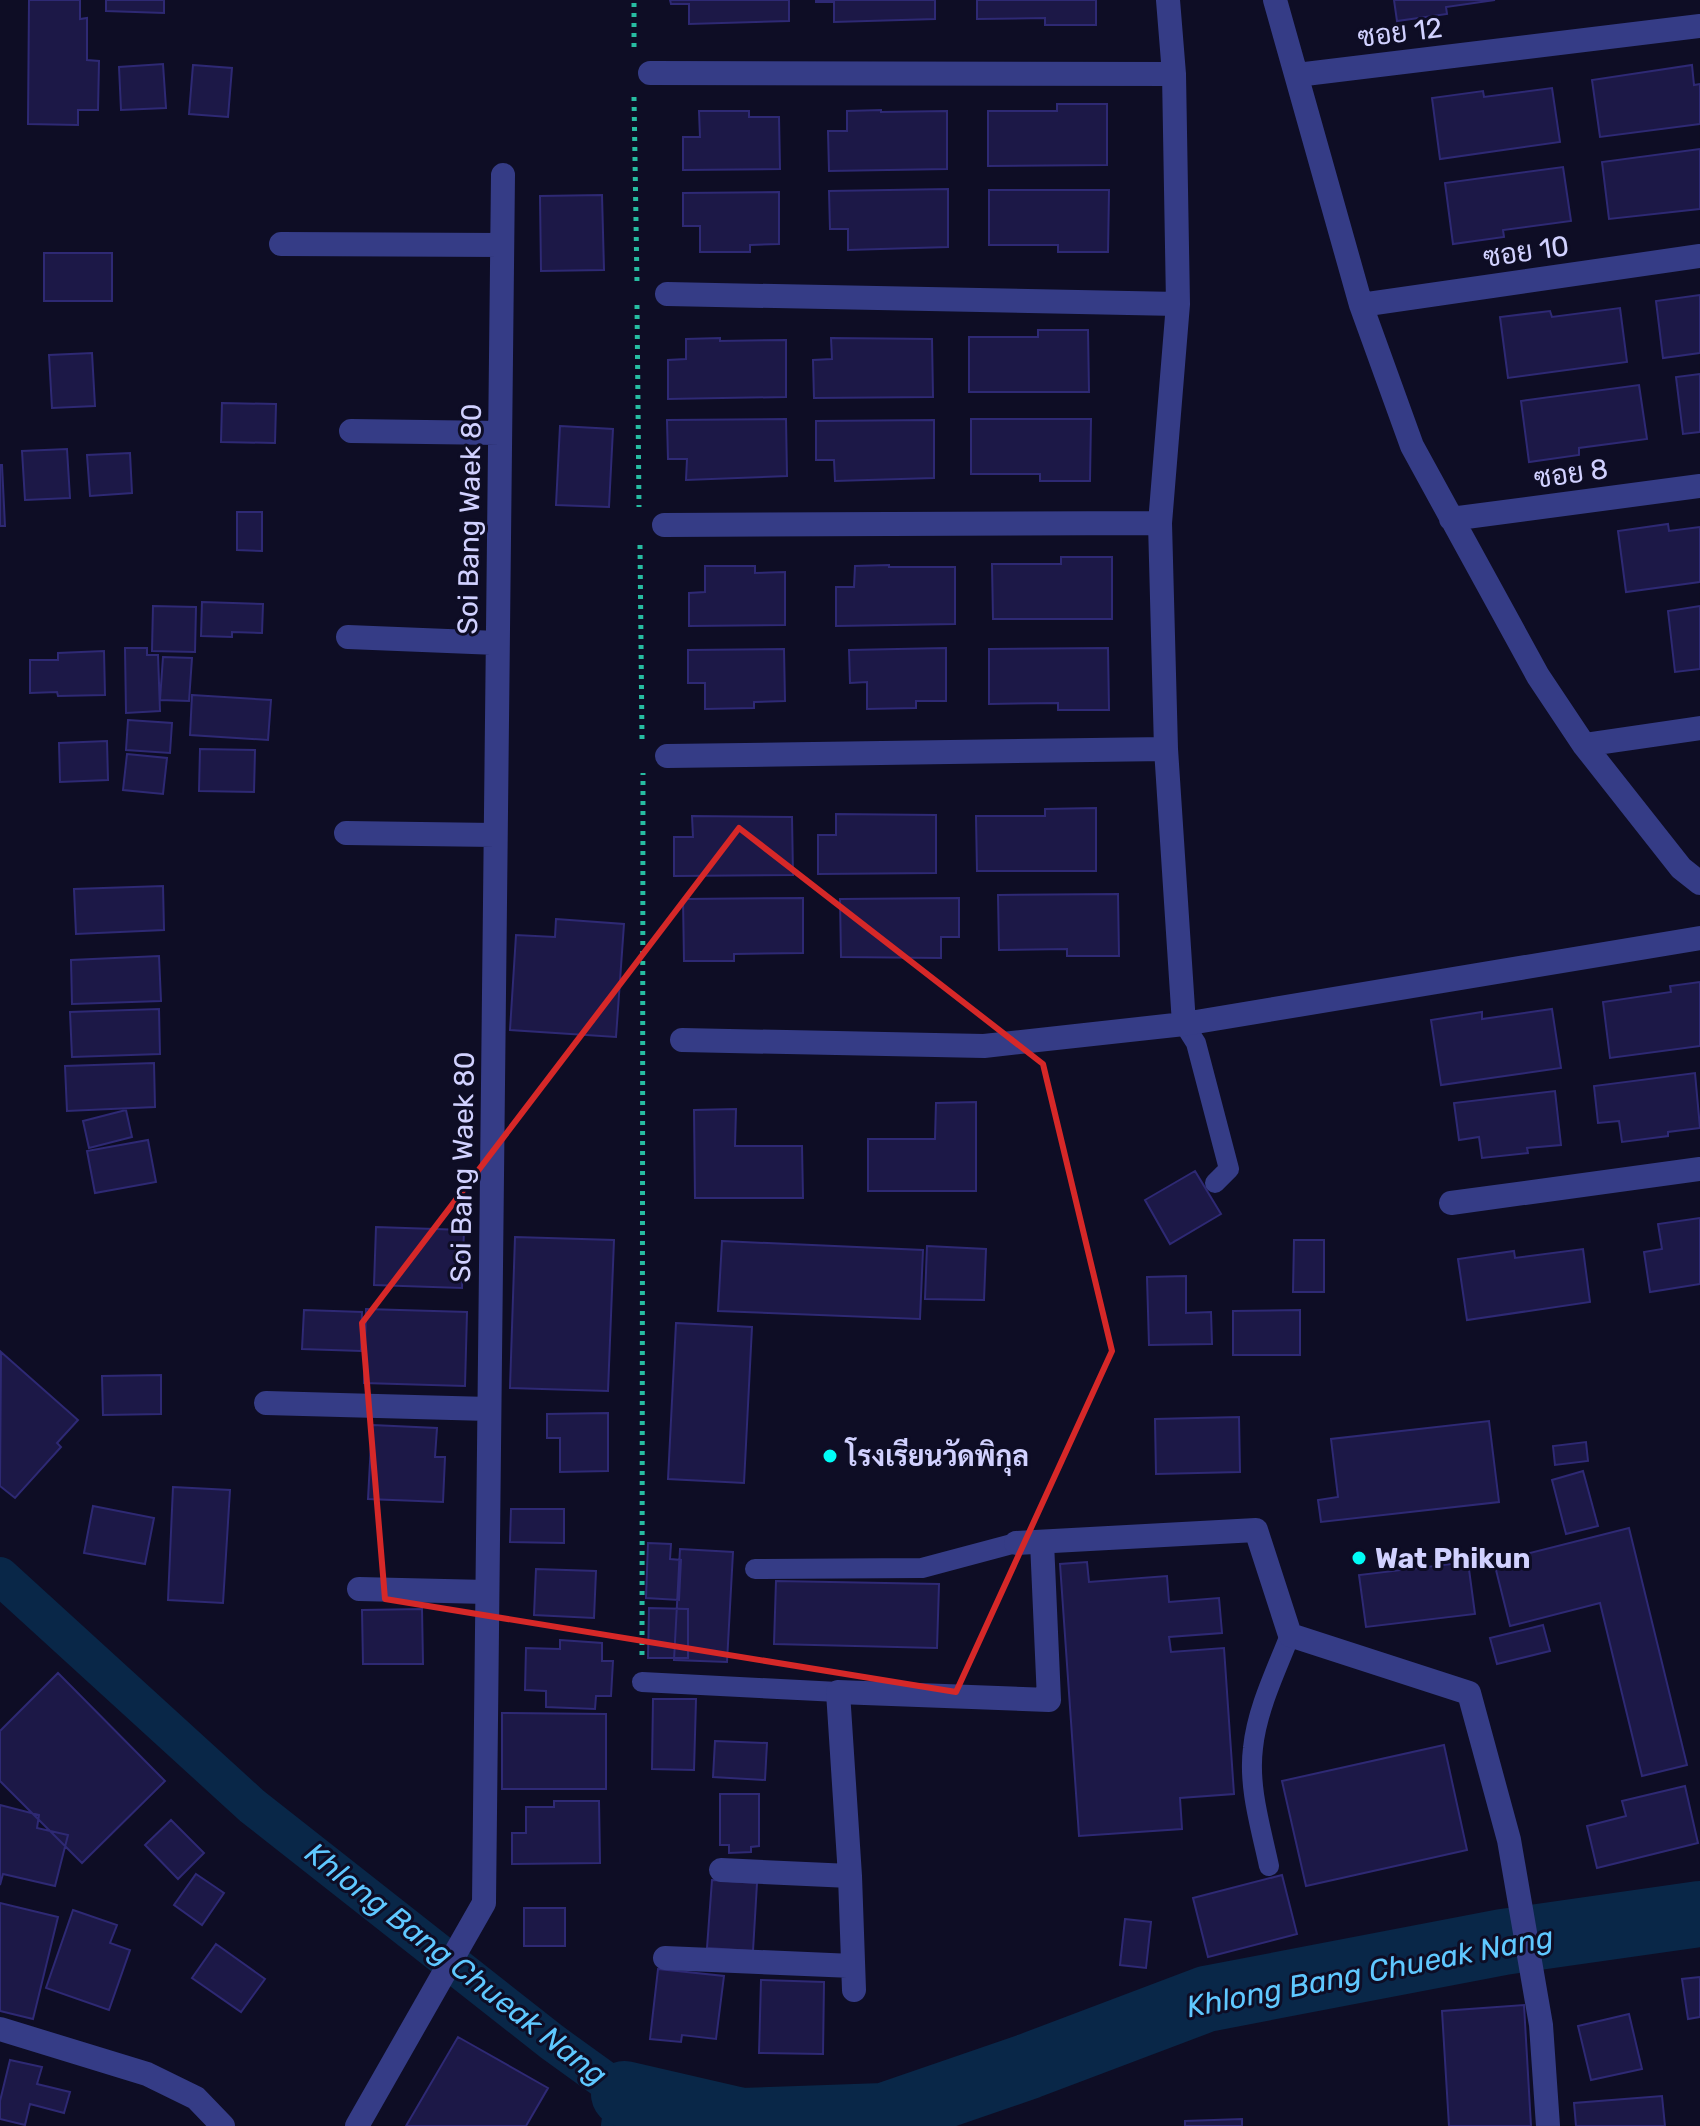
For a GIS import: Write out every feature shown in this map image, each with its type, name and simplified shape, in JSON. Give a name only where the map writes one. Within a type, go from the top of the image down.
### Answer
[{"type":"street","points":[[1168,0],[1174,74],[1178,304],[1160,523],[1166,749],[1184,1024]]},
{"type":"street","points":[[1275,0],[1361,305],[1412,446],[1538,676],[1584,745],[1681,868],[1700,883]]},
{"type":"street","name":"ซอย 12","points":[[1297,75],[1700,26]]},
{"type":"street","points":[[639,73],[1174,74]]},
{"type":"street","name":"Soi Bang Waek 80","points":[[357,2126],[484,1903],[503,175]]},
{"type":"street","points":[[281,244],[502,245]]},
{"type":"street","name":"ซอย 10","points":[[1361,305],[1700,256]]},
{"type":"street","points":[[667,294],[1178,304]]},
{"type":"street","points":[[351,431],[500,433]]},
{"type":"street","name":"ซอย 8","points":[[1451,519],[1700,486]]},
{"type":"street","points":[[664,525],[1160,523]]},
{"type":"street","points":[[348,637],[497,643]]},
{"type":"street","points":[[1584,745],[1700,728]]},
{"type":"street","points":[[667,756],[1166,749]]},
{"type":"street","points":[[346,833],[495,835]]},
{"type":"street","points":[[682,1040],[984,1046],[1184,1024],[1700,938]]},
{"type":"street","points":[[1451,1203],[1700,1169]]},
{"type":"street","points":[[266,1403],[489,1409]]},
{"type":"street","points":[[1016,1543],[1256,1530],[1290,1635],[1469,1693],[1509,1840],[1541,2025],[1548,2126]]},
{"type":"street","points":[[665,1958],[854,1978],[838,1692],[1049,1700],[1042,1542]]},
{"type":"street","points":[[359,1589],[487,1592]]},
{"type":"street","points":[[721,1870],[850,1876]]},
{"type":"street","points":[[0,2029],[147,2074],[196,2098],[223,2126]]},
{"type":"lane","points":[[1184,1024],[1196,1043],[1229,1169],[1215,1183]]},
{"type":"lane","points":[[755,1569],[922,1568],[1016,1543]]},
{"type":"lane","points":[[1269,1866],[1253,1790],[1252,1751],[1256,1725],[1290,1635]]},
{"type":"lane","points":[[642,1682],[838,1692]]},
{"type":"path","points":[[634,0],[639,73],[640,520]]},
{"type":"path","points":[[640,536],[643,743]]},
{"type":"path","points":[[642,1682],[643,759]]},
{"type":"highlighted area","points":[[739,828],[1043,1064],[1112,1351],[956,1692],[385,1599],[362,1323]]},
{"type":"building","points":[[29,0],[80,0],[80,19],[87,18],[87,60],[99,61],[98,110],[78,110],[78,125],[28,124]]},
{"type":"building","points":[[106,0],[164,0],[164,13],[106,11]]},
{"type":"building","points":[[670,0],[789,0],[789,21],[689,24],[689,4],[671,4]]},
{"type":"building","points":[[816,0],[935,0],[935,19],[834,22],[834,2]]},
{"type":"building","points":[[977,0],[1096,0],[1096,25],[1045,25],[1045,18],[977,19]]},
{"type":"building","points":[[1394,0],[1495,0],[1446,7],[1447,14],[1397,21]]},
{"type":"building","points":[[163,64],[166,108],[121,110],[119,67]]},
{"type":"building","points":[[193,65],[232,68],[228,117],[189,114]]},
{"type":"building","points":[[1692,65],[1694,85],[1700,84],[1700,124],[1600,137],[1592,80]]},
{"type":"building","points":[[1552,88],[1560,142],[1440,159],[1432,98],[1483,91],[1484,97]]},
{"type":"building","points":[[1057,104],[1107,104],[1107,165],[988,166],[988,111],[1057,111]]},
{"type":"building","points":[[699,111],[749,111],[749,117],[779,117],[780,169],[683,170],[683,137],[700,137]]},
{"type":"building","points":[[847,111],[947,111],[947,169],[829,171],[828,131],[847,131]]},
{"type":"building","points":[[1700,149],[1700,209],[1609,219],[1602,162]]},
{"type":"building","points":[[1563,167],[1571,221],[1503,230],[1504,237],[1453,244],[1445,183]]},
{"type":"building","points":[[948,189],[948,247],[848,250],[848,229],[830,229],[829,191]]},
{"type":"building","points":[[989,190],[1109,190],[1108,252],[1058,252],[1058,245],[989,245]]},
{"type":"building","points":[[779,192],[779,244],[750,245],[750,252],[700,252],[700,226],[683,226],[683,193]]},
{"type":"building","points":[[602,195],[604,270],[541,271],[540,196]]},
{"type":"building","points":[[44,253],[112,253],[112,301],[44,301]]},
{"type":"building","points":[[1700,295],[1700,353],[1663,358],[1656,301]]},
{"type":"building","points":[[1620,308],[1627,362],[1508,378],[1500,317],[1550,311],[1552,317]]},
{"type":"building","points":[[1038,330],[1088,330],[1089,392],[969,392],[969,337],[1038,337]]},
{"type":"building","points":[[720,338],[720,341],[786,340],[786,397],[668,399],[668,360],[686,359],[686,339]]},
{"type":"building","points":[[831,338],[932,339],[933,397],[814,398],[813,360],[832,359]]},
{"type":"building","points":[[92,353],[95,406],[52,408],[49,355]]},
{"type":"building","points":[[1700,374],[1700,432],[1683,434],[1676,377]]},
{"type":"building","points":[[1639,385],[1647,439],[1579,448],[1579,455],[1529,462],[1521,401]]},
{"type":"building","points":[[222,403],[276,404],[275,443],[221,442]]},
{"type":"building","points":[[786,419],[787,476],[686,480],[687,459],[668,459],[667,420]]},
{"type":"building","points":[[971,419],[1091,419],[1090,481],[1040,481],[1040,474],[971,474]]},
{"type":"building","points":[[934,420],[934,478],[835,481],[834,460],[816,460],[816,421]]},
{"type":"building","points":[[560,426],[613,429],[609,507],[556,505]]},
{"type":"building","points":[[67,449],[70,498],[25,500],[22,451]]},
{"type":"building","points":[[130,453],[132,493],[90,496],[87,455]]},
{"type":"building","points":[[2,465],[5,526],[0,526]]},
{"type":"building","points":[[237,512],[262,512],[262,551],[237,550]]},
{"type":"building","points":[[1668,524],[1669,531],[1700,527],[1700,582],[1626,592],[1618,531]]},
{"type":"building","points":[[1061,557],[1112,557],[1112,619],[993,619],[992,564],[1061,564]]},
{"type":"building","points":[[705,566],[755,566],[755,573],[785,572],[785,625],[689,626],[689,593],[705,592]]},
{"type":"building","points":[[855,566],[955,567],[955,624],[836,626],[836,587],[854,587]]},
{"type":"building","points":[[202,602],[263,604],[262,633],[232,632],[232,637],[201,636]]},
{"type":"building","points":[[153,606],[196,607],[195,652],[152,651]]},
{"type":"building","points":[[1700,606],[1700,669],[1675,672],[1668,611]]},
{"type":"building","points":[[125,648],[147,648],[147,655],[158,655],[160,711],[126,713]]},
{"type":"building","points":[[946,648],[946,701],[916,701],[916,708],[867,709],[867,682],[850,683],[849,650]]},
{"type":"building","points":[[1108,648],[1109,710],[1058,710],[1058,703],[989,704],[989,649]]},
{"type":"building","points":[[784,649],[785,701],[754,702],[754,708],[705,709],[705,683],[688,683],[688,650]]},
{"type":"building","points":[[104,651],[105,695],[30,693],[30,660],[58,660],[58,653]]},
{"type":"building","points":[[163,657],[192,658],[189,701],[160,700]]},
{"type":"building","points":[[192,695],[271,700],[268,740],[190,735]]},
{"type":"building","points":[[128,720],[172,723],[170,753],[126,750]]},
{"type":"building","points":[[107,741],[108,780],[60,782],[59,743]]},
{"type":"building","points":[[200,749],[255,750],[254,792],[199,791]]},
{"type":"building","points":[[127,754],[167,758],[163,794],[123,790]]},
{"type":"building","points":[[1096,808],[1096,871],[977,871],[976,816],[1045,816],[1045,809]]},
{"type":"building","points":[[836,814],[936,815],[936,873],[818,874],[818,835],[836,835]]},
{"type":"building","points":[[692,816],[792,817],[793,875],[674,876],[674,837],[693,837]]},
{"type":"building","points":[[163,886],[164,930],[76,934],[74,889]]},
{"type":"building","points":[[1118,894],[1119,956],[1067,956],[1067,949],[999,950],[998,895]]},
{"type":"building","points":[[803,898],[803,953],[734,954],[734,961],[684,961],[683,899]]},
{"type":"building","points":[[959,898],[959,937],[941,937],[941,958],[841,957],[840,899]]},
{"type":"building","points":[[556,919],[624,924],[616,1037],[510,1030],[516,935],[555,937]]},
{"type":"building","points":[[159,956],[161,1001],[72,1004],[71,960]]},
{"type":"building","points":[[1700,982],[1700,1046],[1610,1058],[1603,1002],[1671,992],[1670,986]]},
{"type":"building","points":[[159,1009],[160,1054],[72,1057],[70,1012]]},
{"type":"building","points":[[1552,1009],[1561,1068],[1441,1085],[1431,1020],[1482,1012],[1482,1019]]},
{"type":"building","points":[[154,1063],[155,1107],[67,1111],[65,1066]]},
{"type":"building","points":[[1695,1073],[1700,1128],[1622,1142],[1619,1121],[1598,1123],[1594,1086]]},
{"type":"building","points":[[1555,1091],[1561,1145],[1527,1148],[1528,1153],[1482,1158],[1479,1137],[1459,1140],[1454,1103]]},
{"type":"building","points":[[976,1102],[976,1191],[868,1191],[868,1139],[935,1139],[936,1103]]},
{"type":"building","points":[[736,1109],[735,1146],[802,1146],[803,1198],[695,1198],[694,1110]]},
{"type":"building","points":[[126,1110],[132,1137],[89,1148],[83,1121]]},
{"type":"building","points":[[148,1140],[156,1182],[95,1193],[87,1151]]},
{"type":"building","points":[[1195,1171],[1221,1214],[1170,1244],[1145,1200]]},
{"type":"building","points":[[1700,1218],[1700,1284],[1650,1292],[1644,1252],[1662,1249],[1658,1224]]},
{"type":"building","points":[[376,1227],[464,1230],[462,1288],[374,1285]]},
{"type":"building","points":[[515,1237],[614,1240],[608,1391],[510,1388]]},
{"type":"building","points":[[1294,1240],[1324,1240],[1324,1292],[1293,1292]]},
{"type":"building","points":[[722,1241],[923,1250],[920,1319],[718,1311]]},
{"type":"building","points":[[927,1246],[986,1249],[984,1300],[925,1299]]},
{"type":"building","points":[[1583,1249],[1590,1302],[1467,1320],[1458,1259],[1514,1251],[1515,1258]]},
{"type":"building","points":[[1186,1276],[1186,1313],[1211,1312],[1212,1344],[1149,1345],[1147,1277]]},
{"type":"building","points":[[366,1309],[467,1312],[465,1386],[364,1383]]},
{"type":"building","points":[[304,1310],[362,1312],[361,1351],[302,1349]]},
{"type":"building","points":[[1300,1310],[1300,1355],[1233,1355],[1233,1311]]},
{"type":"building","points":[[676,1323],[752,1327],[744,1483],[668,1479]]},
{"type":"building","points":[[1,1352],[78,1420],[57,1443],[61,1447],[15,1498],[0,1486]]},
{"type":"building","points":[[161,1375],[161,1414],[103,1415],[102,1376]]},
{"type":"building","points":[[608,1413],[608,1471],[560,1472],[560,1438],[547,1438],[547,1414]]},
{"type":"building","points":[[1239,1417],[1240,1472],[1156,1474],[1155,1419]]},
{"type":"building","points":[[1489,1421],[1499,1502],[1321,1522],[1318,1500],[1338,1497],[1331,1439]]},
{"type":"building","points":[[372,1425],[437,1428],[435,1457],[445,1457],[443,1502],[368,1499]]},
{"type":"building","points":[[1586,1442],[1588,1461],[1555,1465],[1553,1446]]},
{"type":"building","points":[[1583,1471],[1598,1526],[1566,1534],[1552,1480]]},
{"type":"building","points":[[173,1487],[230,1490],[223,1603],[168,1600]]},
{"type":"building","points":[[93,1506],[154,1518],[145,1564],[84,1553]]},
{"type":"building","points":[[511,1509],[564,1509],[564,1543],[510,1542]]},
{"type":"building","points":[[1629,1528],[1687,1765],[1642,1776],[1600,1603],[1510,1626],[1494,1562]]},
{"type":"building","points":[[648,1543],[671,1544],[670,1559],[681,1560],[679,1600],[646,1598]]},
{"type":"building","points":[[680,1549],[733,1552],[727,1662],[674,1660]]},
{"type":"building","points":[[1087,1562],[1089,1582],[1167,1576],[1169,1602],[1219,1598],[1222,1633],[1169,1637],[1171,1652],[1224,1648],[1234,1794],[1180,1798],[1182,1829],[1079,1836],[1060,1564]]},
{"type":"building","points":[[1468,1562],[1475,1614],[1366,1627],[1359,1575]]},
{"type":"building","points":[[536,1569],[596,1571],[594,1618],[534,1615]]},
{"type":"building","points":[[776,1581],[939,1584],[937,1648],[774,1644]]},
{"type":"building","points":[[649,1608],[688,1609],[688,1658],[648,1658]]},
{"type":"building","points":[[422,1609],[423,1664],[363,1664],[362,1610]]},
{"type":"building","points":[[1543,1625],[1550,1651],[1497,1664],[1490,1638]]},
{"type":"building","points":[[560,1640],[602,1643],[602,1661],[613,1661],[611,1696],[596,1696],[595,1709],[546,1707],[546,1691],[525,1690],[526,1648],[560,1649]]},
{"type":"building","points":[[58,1673],[165,1781],[82,1863],[0,1781],[0,1731]]},
{"type":"building","points":[[653,1699],[696,1699],[694,1770],[652,1769]]},
{"type":"building","points":[[502,1713],[606,1714],[606,1789],[502,1789]]},
{"type":"building","points":[[715,1741],[767,1743],[765,1780],[713,1777]]},
{"type":"building","points":[[1444,1745],[1467,1850],[1306,1886],[1282,1781]]},
{"type":"building","points":[[1685,1786],[1698,1843],[1597,1868],[1587,1826],[1626,1816],[1622,1801]]},
{"type":"building","points":[[720,1794],[759,1794],[759,1846],[751,1847],[751,1852],[729,1853],[729,1845],[720,1845]]},
{"type":"building","points":[[554,1801],[599,1801],[600,1863],[512,1864],[512,1833],[526,1833],[526,1807],[554,1807]]},
{"type":"building","points":[[0,1805],[39,1815],[37,1828],[68,1835],[55,1886],[3,1874],[0,1885]]},
{"type":"building","points":[[171,1820],[204,1853],[178,1879],[145,1845]]},
{"type":"building","points":[[196,1874],[224,1893],[202,1925],[174,1905]]},
{"type":"building","points":[[1282,1875],[1297,1934],[1208,1957],[1193,1898]]},
{"type":"building","points":[[712,1880],[757,1883],[753,1951],[707,1948]]},
{"type":"building","points":[[0,1903],[58,1917],[33,2019],[0,2011]]},
{"type":"building","points":[[524,1908],[565,1908],[565,1946],[524,1946]]},
{"type":"building","points":[[73,1910],[117,1925],[110,1943],[130,1950],[109,2010],[46,1988]]},
{"type":"building","points":[[1125,1919],[1151,1922],[1146,1968],[1120,1965]]},
{"type":"building","points":[[216,1944],[265,1979],[241,2012],[192,1978]]},
{"type":"building","points":[[658,1969],[724,1976],[716,2039],[682,2035],[681,2042],[650,2039]]},
{"type":"building","points":[[1700,1977],[1700,2017],[1688,2019],[1682,1979]]},
{"type":"building","points":[[761,1980],[824,1982],[823,2054],[759,2053]]},
{"type":"building","points":[[1524,2005],[1531,2126],[1449,2126],[1442,2011]]},
{"type":"building","points":[[1629,2014],[1642,2069],[1591,2080],[1578,2026]]},
{"type":"building","points":[[458,2037],[548,2088],[526,2126],[406,2126]]},
{"type":"building","points":[[10,2060],[42,2067],[37,2084],[70,2092],[64,2113],[30,2104],[25,2125],[0,2119],[0,2101]]},
{"type":"building","points":[[1662,2096],[1665,2126],[1576,2126],[1574,2103]]},
{"type":"building","points":[[1242,2119],[1242,2126],[1185,2126],[1185,2121]]},
{"type":"waterway","name":"Khlong Bang Chueak Nang","points":[[0,1576],[252,1806],[552,2042],[624,2094],[620,2126]]},
{"type":"waterway","name":"Khlong Bang Chueak Nang","points":[[624,2094],[741,2121],[884,2116],[1029,2066],[1206,1999],[1503,1942],[1700,1914]]},
{"type":"place","name":"โรงเรียนวัดพิกุล","points":[[830,1456]]},
{"type":"place","name":"Wat Phikun","points":[[1359,1558]]}]
